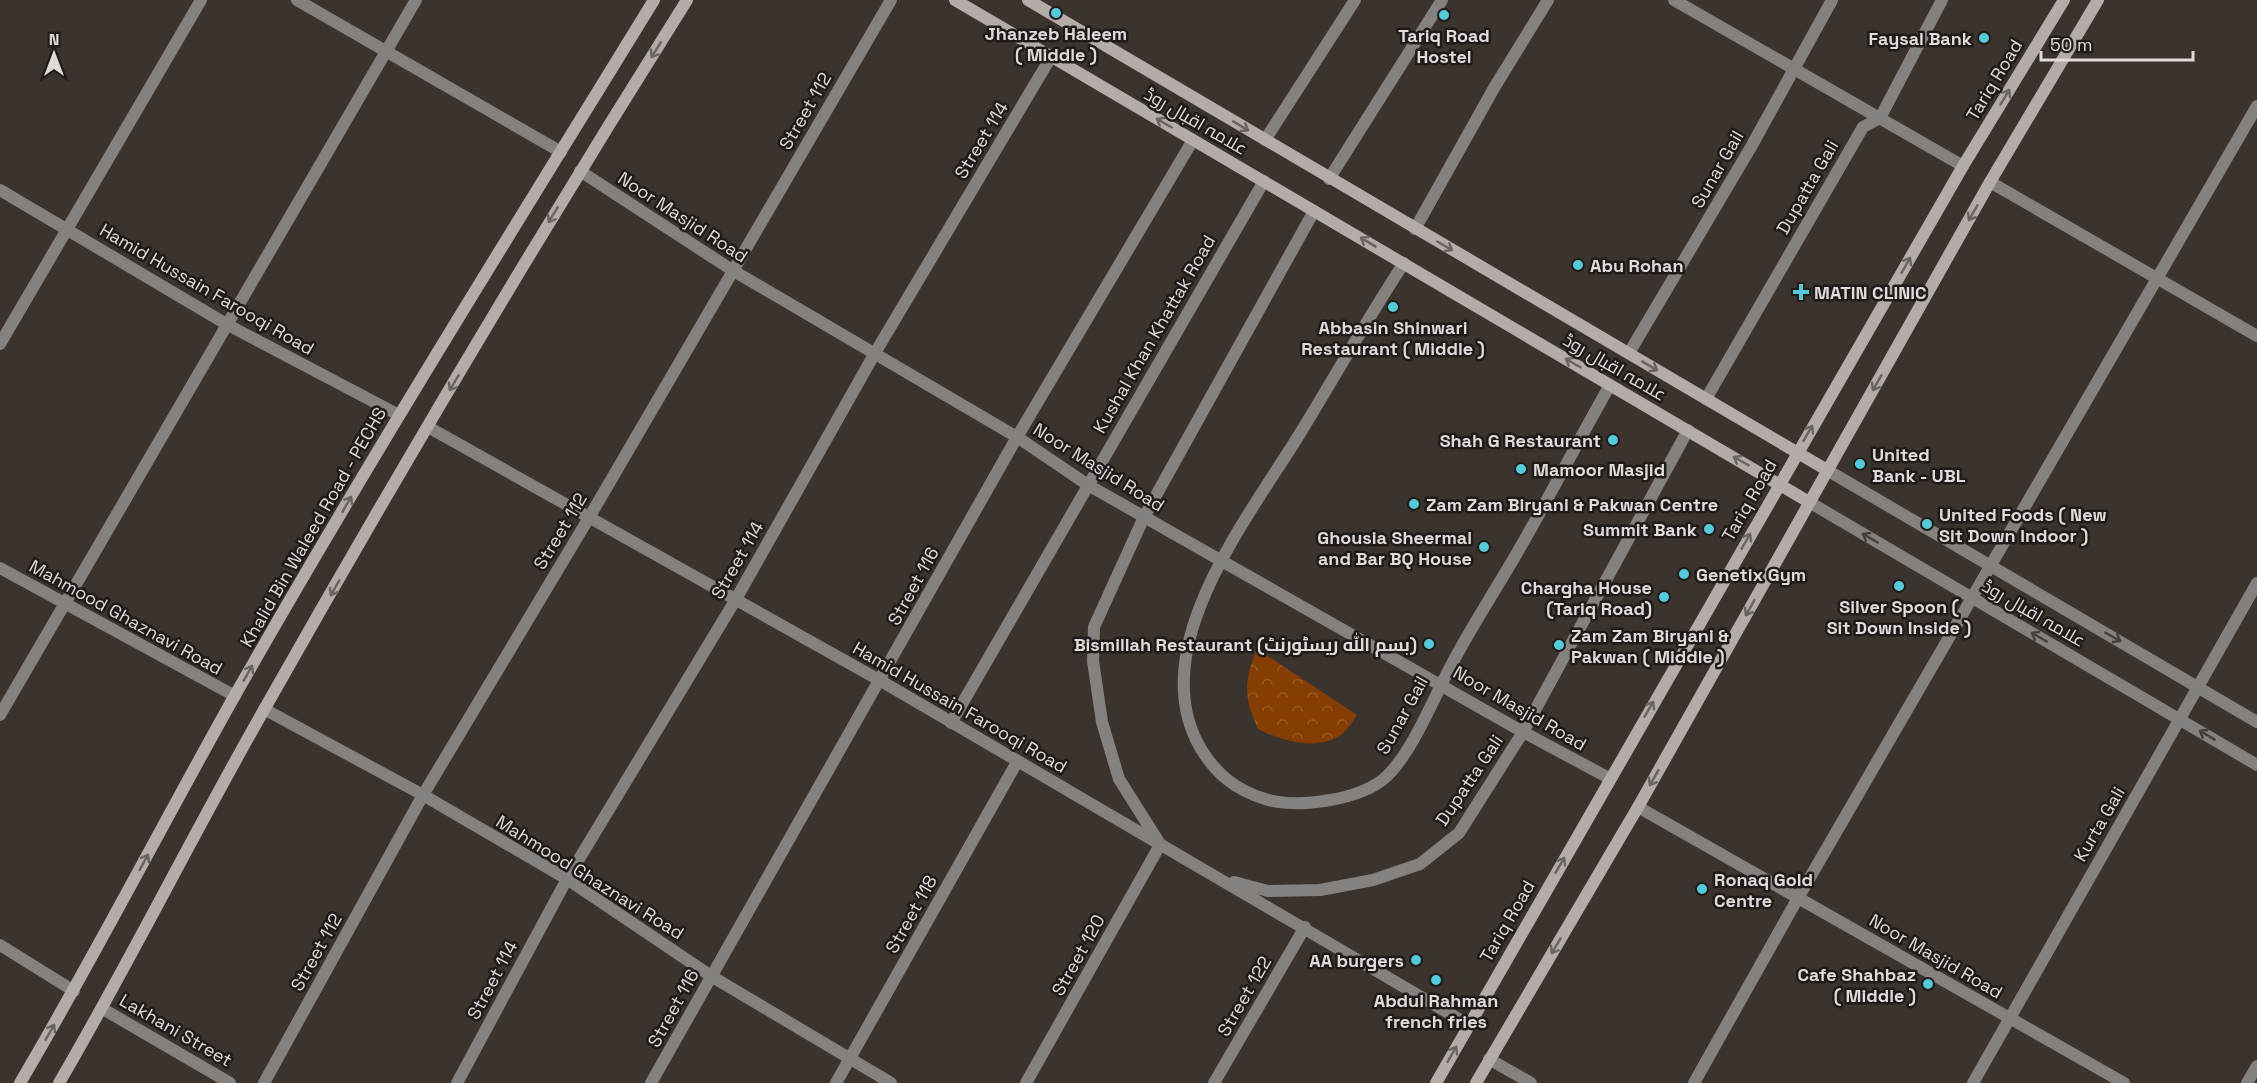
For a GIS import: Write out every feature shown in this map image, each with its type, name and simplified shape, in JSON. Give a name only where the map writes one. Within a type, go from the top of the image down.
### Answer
[{"type":"main road","name":"Khalid Bin Waleed Road - PECHS","points":[[20,1083],[74,990],[235,696],[399,415],[654,0]]},
{"type":"main road","points":[[60,1083],[103,1009],[264,709],[580,171],[687,0]]},
{"type":"main road","name":"علامہ اقبال روڈ","points":[[955,0],[1809,502]]},
{"type":"main road","name":"علامہ اقبال روڈ","points":[[1029,0],[1329,179],[1827,470]]},
{"type":"main road","name":"Tariq Road","points":[[1436,1083],[1609,778],[1963,166],[2064,0]]},
{"type":"main road","points":[[1476,1083],[1638,807],[1990,182],[2098,0]]},
{"type":"street","points":[[0,344],[201,0]]},
{"type":"street","points":[[297,0],[561,152]]},
{"type":"street","points":[[0,715],[416,0]]},
{"type":"street","name":"Street 112","points":[[264,1083],[423,795],[590,516],[891,0]]},
{"type":"street","points":[[1265,140],[1355,0]]},
{"type":"street","points":[[1329,179],[1442,0]]},
{"type":"street","points":[[1415,229],[1494,88],[1548,0]]},
{"type":"street","points":[[1674,0],[1963,166]]},
{"type":"street","name":"Sunar Gail","points":[[1629,353],[1751,147],[1832,0]]},
{"type":"street","name":"Dupatta Gali","points":[[1706,399],[1863,127],[1880,118],[1942,0]]},
{"type":"street","name":"Street 114","points":[[457,1083],[567,879],[736,599],[875,353],[1052,57]]},
{"type":"street","points":[[1694,1083],[1798,898],[2257,106]]},
{"type":"street","name":"Street 116","points":[[651,1083],[881,681],[1017,437],[1193,140]]},
{"type":"street","name":"Noor Masjid Road","points":[[580,171],[732,270],[1017,437],[1088,484],[1440,683],[1522,732],[1609,778]]},
{"type":"street","name":"Kushal Khan Khattak Road","points":[[951,723],[1264,181]]},
{"type":"street","points":[[1990,182],[2257,336]]},
{"type":"street","name":"Hamid Hussain Farooqi Road","points":[[0,190],[228,325],[399,415]]},
{"type":"street","points":[[1161,845],[1119,779],[1102,722],[1093,661],[1094,627],[1144,517],[1314,210]]},
{"type":"street","name":"Sunar Gail","points":[[1404,263],[1351,344],[1309,420],[1222,561],[1191,626],[1182,675],[1183,707],[1191,732],[1208,761],[1227,783],[1249,794],[1274,802],[1333,800],[1363,791],[1386,777],[1403,755],[1440,683],[1523,542],[1610,384]]},
{"type":"street","name":"Hamid Hussain Farooqi Road","points":[[428,427],[881,681],[1469,1025]]},
{"type":"street","name":"Dupatta Gali","points":[[1218,878],[1268,891],[1320,890],[1373,880],[1420,864],[1459,833],[1522,732],[1688,430]]},
{"type":"street","name":"علامہ اقبال روڈ","points":[[1827,470],[2257,722]]},
{"type":"street","name":"علامہ اقبال روڈ","points":[[1809,502],[2257,765]]},
{"type":"street","name":"Mahmood Ghaznavi Road","points":[[0,568],[64,605],[235,696]]},
{"type":"street","name":"Kurta Gali","points":[[1972,1083],[2257,583]]},
{"type":"street","name":"Mahmood Ghaznavi Road","points":[[264,709],[423,795],[567,879],[711,976],[891,1083]]},
{"type":"street","name":"Street 118","points":[[836,1083],[1017,762]]},
{"type":"street","name":"Noor Masjid Road","points":[[1638,807],[2124,1083]]},
{"type":"street","name":"Street 120","points":[[1026,1083],[1161,845]]},
{"type":"street","name":"Street 122","points":[[1214,1083],[1305,927]]},
{"type":"street","points":[[0,945],[74,990]]},
{"type":"street","name":"Lakhani Street","points":[[103,1009],[230,1083]]},
{"type":"street","points":[[1489,1059],[1531,1083]]},
{"type":"street","points":[[2247,1083],[2257,1066]]},
{"type":"green space","points":[[1257,649],[1357,715],[1346,730],[1322,742],[1300,743],[1258,729],[1250,708],[1247,690],[1249,671]]},
{"type":"place","name":"Jhanzeb Haleem ( Middle )","points":[[1056,13]]},
{"type":"place","name":"Tariq Road Hostel","points":[[1444,15]]},
{"type":"place","name":"Faysal Bank","points":[[1984,38]]},
{"type":"place","name":"Abu Rohan","points":[[1578,265]]},
{"type":"place","name":"MATIN CLINIC","points":[[1801,292]]},
{"type":"place","name":"Abbasin Shinwari Restaurant ( Middle )","points":[[1393,307]]},
{"type":"place","name":"Shah G Restaurant","points":[[1613,440]]},
{"type":"place","name":"United Bank - UBL","points":[[1860,464]]},
{"type":"place","name":"Mamoor Masjid","points":[[1521,469]]},
{"type":"place","name":"Zam Zam Biryani & Pakwan Centre","points":[[1414,504]]},
{"type":"place","name":"United Foods ( New Sit Down Indoor )","points":[[1927,524]]},
{"type":"place","name":"Summit Bank","points":[[1709,529]]},
{"type":"place","name":"Ghousia Sheermal and Bar BQ House","points":[[1484,547]]},
{"type":"place","name":"Genetix Gym","points":[[1684,574]]},
{"type":"place","name":"Silver Spoon ( Sit Down Inside )","points":[[1899,586]]},
{"type":"place","name":"Chargha House (Tariq Road)","points":[[1664,597]]},
{"type":"place","name":"Bismillah Restaurant (بسم الله ریسٹورنٹ)","points":[[1429,644]]},
{"type":"place","name":"Zam Zam Biryani & Pakwan ( Middle )","points":[[1559,645]]},
{"type":"place","name":"Ronaq Gold Centre","points":[[1702,889]]},
{"type":"place","name":"AA burgers","points":[[1416,960]]},
{"type":"place","name":"Abdul Rahman french fries","points":[[1436,980]]},
{"type":"place","name":"Cafe Shahbaz ( Middle )","points":[[1928,984]]}]
